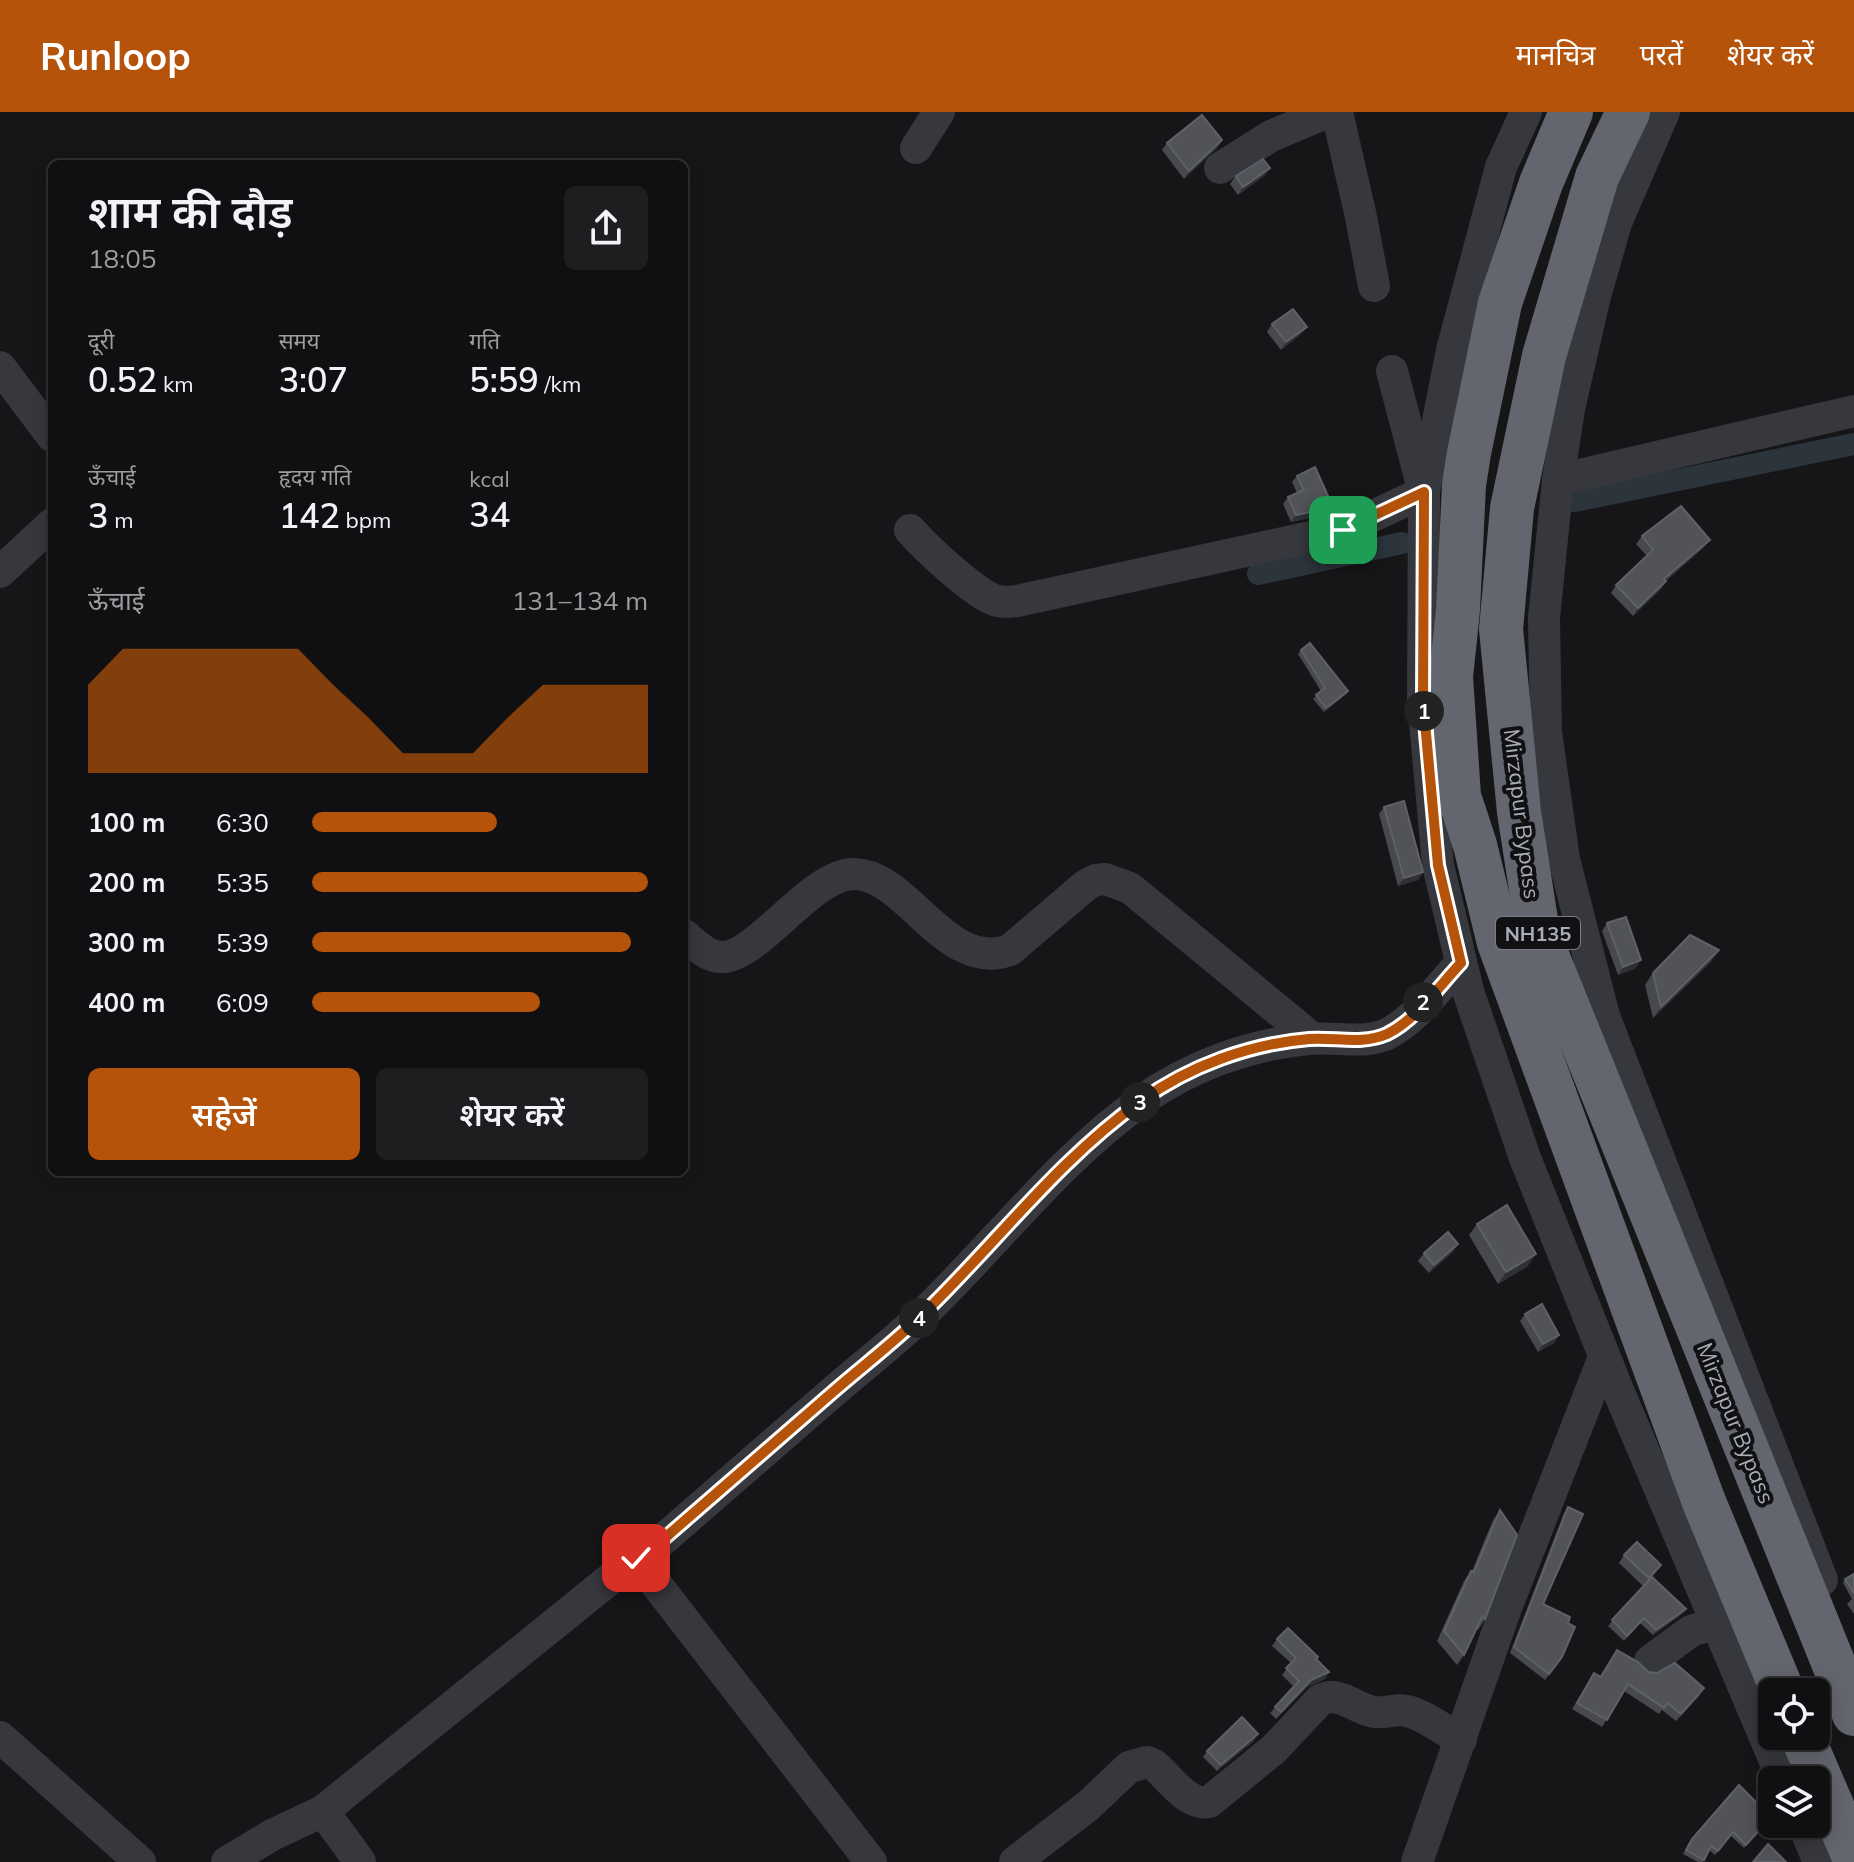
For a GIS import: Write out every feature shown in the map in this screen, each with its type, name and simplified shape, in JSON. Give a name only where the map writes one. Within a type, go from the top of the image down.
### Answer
[{"type":"highway","name":"NH135","points":[[1571,112],[1541,183],[1500,303],[1469,453],[1464,485],[1458,610],[1451,677],[1459,796],[1475,845],[1499,943],[1704,1502],[1777,1678]]},
{"type":"highway","name":"Mirzapur Bypass","points":[[1628,112],[1597,177],[1544,356],[1512,508],[1501,629],[1519,812],[1538,933],[1854,1714]]},
{"type":"highway","points":[[1808,1750],[1854,1857]]},
{"type":"street","points":[[916,148],[939,112]]},
{"type":"street","points":[[1220,168],[1271,136],[1328,112]]},
{"type":"street","points":[[1337,112],[1374,286]]},
{"type":"street","points":[[1526,112],[1501,167],[1460,320],[1424,492],[1423,700],[1438,865],[1468,991],[1600,1366],[1652,1501],[1662,1515],[1675,1525],[1777,1766]]},
{"type":"street","points":[[1664,112],[1616,223],[1595,296],[1569,409],[1558,480],[1544,618],[1546,732],[1564,859],[1604,1016],[1780,1468],[1854,1668]]},
{"type":"street","points":[[0,367],[48,431]]},
{"type":"street","points":[[1392,371],[1424,492]]},
{"type":"street","points":[[1558,480],[1854,411]]},
{"type":"street","points":[[910,530],[935,556],[989,598],[1006,602],[1343,530],[1424,492]]},
{"type":"street","points":[[0,572],[48,528]]},
{"type":"street","points":[[688,938],[708,954],[728,957],[742,951],[806,897],[840,877],[856,874],[882,883],[970,951],[995,955],[1010,950],[1086,885],[1105,879],[1130,888],[1312,1038]]},
{"type":"street","points":[[227,1862],[272,1835],[323,1811],[636,1558],[651,1550],[924,1314],[1076,1156],[1112,1123],[1171,1081],[1217,1060],[1278,1043],[1312,1038],[1369,1040],[1389,1033],[1408,1019],[1461,963]]},
{"type":"street","points":[[1417,1862],[1506,1608],[1600,1366]]},
{"type":"street","points":[[636,1558],[871,1862]]},
{"type":"street","points":[[1650,1661],[1691,1631],[1717,1623]]},
{"type":"street","points":[[1015,1862],[1139,1762],[1154,1765],[1193,1800],[1203,1804],[1209,1802],[1274,1749],[1320,1700],[1327,1697],[1344,1700],[1373,1712],[1394,1709],[1413,1712],[1461,1740]]},
{"type":"street","points":[[0,1737],[140,1862]]},
{"type":"street","points":[[323,1811],[360,1862]]},
{"type":"street","points":[[1809,1838],[1819,1862]]},
{"type":"building","points":[[1202,115],[1222,140],[1189,171],[1167,143]]},
{"type":"building","points":[[1263,159],[1270,168],[1243,187],[1236,176]]},
{"type":"building","points":[[1293,309],[1307,327],[1286,342],[1272,324]]},
{"type":"building","points":[[1315,467],[1333,507],[1296,515],[1288,497],[1304,490],[1297,476]]},
{"type":"building","points":[[1681,506],[1710,540],[1664,579],[1666,581],[1638,608],[1616,585],[1653,550],[1642,536]]},
{"type":"building","points":[[1310,643],[1348,691],[1326,708],[1316,695],[1325,688],[1301,650]]},
{"type":"building","points":[[1404,801],[1423,872],[1404,878],[1384,807]]},
{"type":"building","points":[[1626,917],[1641,960],[1623,967],[1607,923]]},
{"type":"building","points":[[1690,935],[1719,950],[1661,1007],[1653,973]]},
{"type":"building","points":[[1507,1205],[1536,1254],[1506,1272],[1477,1224]]},
{"type":"building","points":[[1448,1232],[1458,1244],[1434,1265],[1424,1253]]},
{"type":"building","points":[[1542,1304],[1559,1335],[1543,1344],[1525,1314]]},
{"type":"building","points":[[1568,1507],[1583,1514],[1543,1604],[1570,1617],[1568,1623],[1575,1627],[1562,1657],[1549,1674],[1514,1647]]},
{"type":"building","points":[[1500,1510],[1517,1535],[1485,1619],[1482,1617],[1464,1655],[1444,1631],[1471,1571],[1474,1572]]},
{"type":"building","points":[[1637,1542],[1661,1565],[1649,1578],[1624,1555]]},
{"type":"building","points":[[1854,1574],[1854,1593],[1845,1579]]},
{"type":"building","points":[[1652,1577],[1686,1609],[1656,1630],[1644,1618],[1627,1636],[1612,1620]]},
{"type":"building","points":[[1288,1628],[1329,1672],[1311,1680],[1281,1712],[1275,1707],[1299,1681],[1286,1668],[1296,1658],[1277,1639]]},
{"type":"building","points":[[1617,1650],[1648,1672],[1657,1673],[1675,1663],[1704,1688],[1681,1714],[1667,1703],[1664,1708],[1628,1684],[1607,1720],[1577,1703],[1594,1673],[1601,1677]]},
{"type":"building","points":[[1242,1717],[1258,1734],[1221,1765],[1207,1751]]},
{"type":"building","points":[[1739,1785],[1758,1804],[1758,1832],[1746,1845],[1733,1832],[1718,1851],[1711,1846],[1704,1860],[1686,1850]]},
{"type":"building","points":[[1768,1844],[1786,1862],[1753,1862]]},
{"type":"waterway","points":[[1575,501],[1854,444]]},
{"type":"waterway","points":[[1258,574],[1402,543]]},
{"type":"route","points":[[636,1558],[651,1550],[924,1314],[1076,1156],[1141,1101],[1171,1081],[1217,1060],[1278,1043],[1312,1038],[1369,1040],[1389,1033],[1408,1019],[1461,963],[1438,865],[1423,700],[1424,492],[1343,530]]}]
